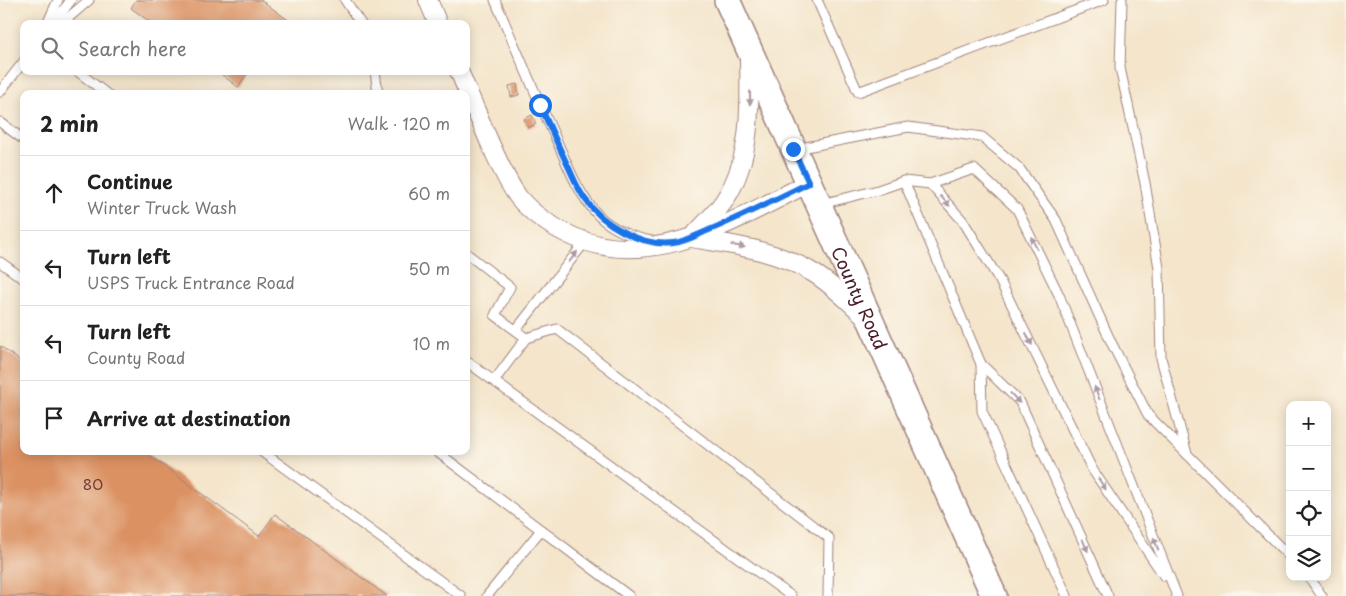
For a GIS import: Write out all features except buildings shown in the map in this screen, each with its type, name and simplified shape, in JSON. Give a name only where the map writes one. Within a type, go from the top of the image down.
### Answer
[{"type":"main road","name":"County Road","points":[[726,0],[994,596]]},
{"type":"street","points":[[428,0],[436,20]]},
{"type":"street","points":[[690,238],[726,199],[740,168],[748,133],[750,95],[749,49]]},
{"type":"street","points":[[461,75],[467,90]]},
{"type":"street","points":[[470,96],[501,167],[519,197],[531,210],[546,221],[564,233],[585,242],[610,248],[633,250],[654,248],[690,238],[813,194]]},
{"type":"street","points":[[690,238],[762,250],[795,263],[815,274],[834,288],[870,320]]},
{"type":"lane","points":[[49,20],[58,0]]},
{"type":"lane","points":[[56,20],[72,0]]},
{"type":"lane","points":[[66,20],[89,0]]},
{"type":"lane","points":[[345,0],[358,20]]},
{"type":"lane","points":[[495,0],[552,131],[587,202],[610,225],[626,233],[643,240],[672,243]]},
{"type":"lane","points":[[817,0],[858,92],[1104,0]]},
{"type":"lane","points":[[1122,0],[1120,68],[1145,183],[1159,268],[1161,358],[1187,454]]},
{"type":"lane","points":[[0,92],[20,66]]},
{"type":"lane","points":[[82,75],[101,90]]},
{"type":"lane","points":[[376,75],[377,90]]},
{"type":"lane","points":[[0,122],[20,137]]},
{"type":"lane","points":[[793,149],[908,127],[982,137],[1019,168],[1056,220],[1111,342],[1148,415],[1286,554]]},
{"type":"lane","points":[[813,194],[878,190],[904,181],[930,184],[974,169],[1017,209],[1059,295],[1175,593]]},
{"type":"lane","points":[[904,181],[980,364],[982,411],[1067,596]]},
{"type":"lane","points":[[930,184],[963,221],[1000,281],[1092,469],[1175,593]]},
{"type":"lane","points":[[516,330],[585,242]]},
{"type":"lane","points":[[470,256],[510,287],[494,314],[526,338]]},
{"type":"lane","points":[[0,262],[20,277]]},
{"type":"lane","points":[[494,381],[526,338],[557,329],[828,538],[828,596]]},
{"type":"lane","points":[[470,364],[791,596]]},
{"type":"lane","points":[[980,364],[1020,402],[1108,596]]},
{"type":"lane","points":[[267,455],[461,596]]},
{"type":"lane","points":[[441,455],[629,596]]},
{"type":"lane","points":[[487,596],[541,530]]},
{"type":"lane","points":[[1313,581],[1322,596]]},
{"type":"route","points":[[540,105],[580,191],[591,207],[610,225],[643,240],[660,243],[672,243],[690,238],[728,223],[809,183],[793,149]]}]
